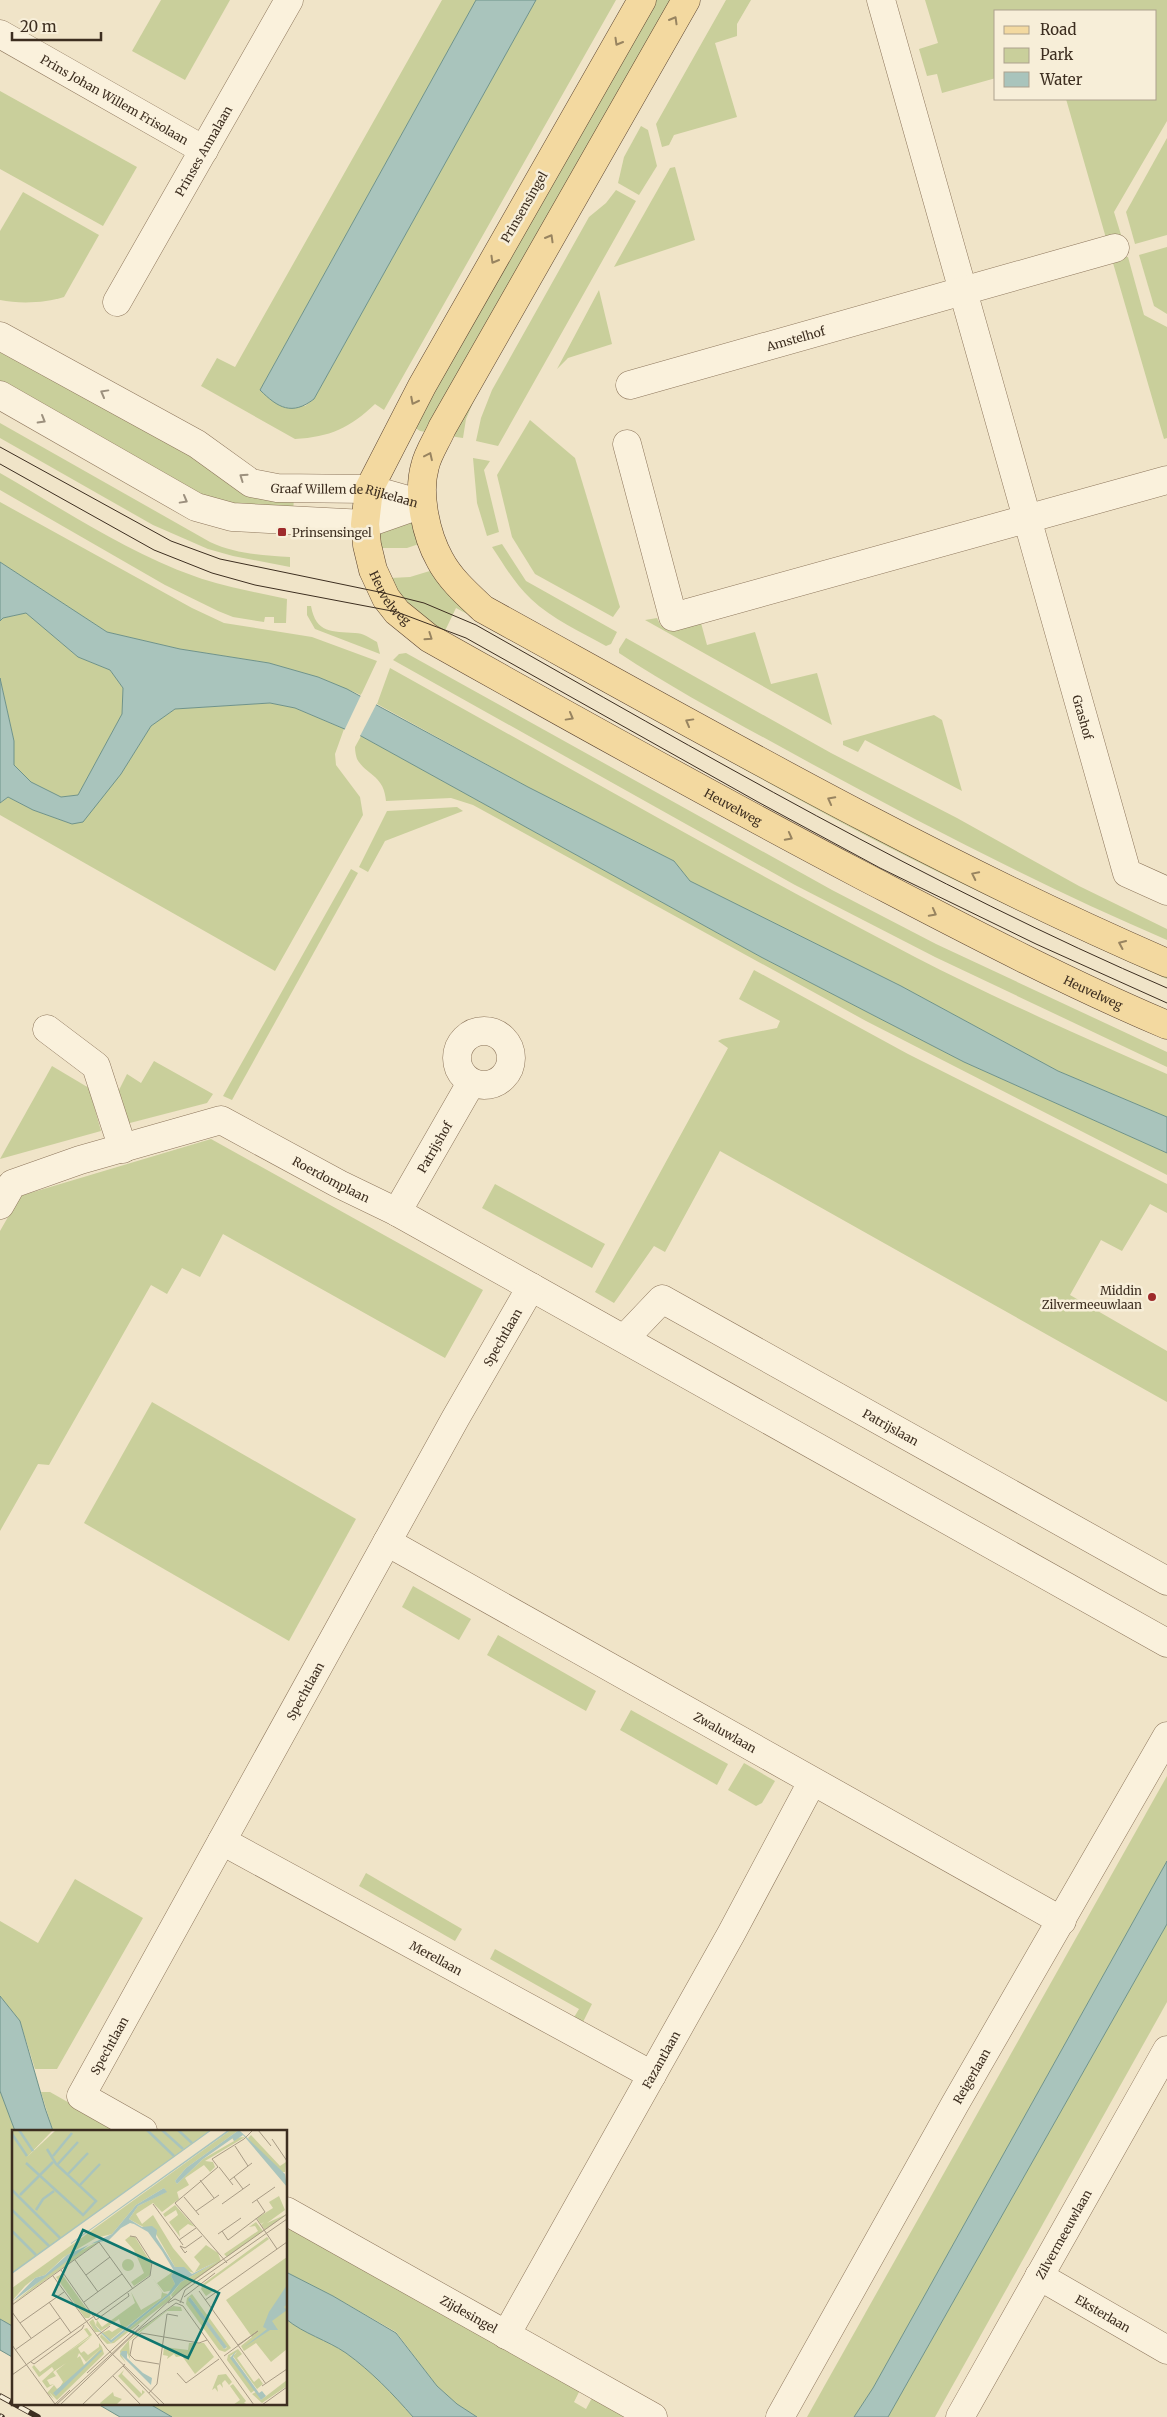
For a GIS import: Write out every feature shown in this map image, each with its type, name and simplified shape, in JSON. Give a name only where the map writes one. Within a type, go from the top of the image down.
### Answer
[{"type":"main road","name":"Prinsensingel","points":[[365,524],[369,489],[422,386],[642,0]]},
{"type":"main road","points":[[686,0],[442,428],[425,466],[422,504],[426,524],[439,559],[459,586],[483,609],[921,848],[1056,914],[1167,963]]},
{"type":"main road","name":"Heuvelweg","points":[[365,524],[367,545],[373,570],[386,598],[397,612],[430,638],[703,791],[961,928],[1113,1002],[1167,1025]]},
{"type":"street","name":"Prinses Annalaan","points":[[117,302],[289,0]]},
{"type":"street","points":[[881,0],[1028,520]]},
{"type":"street","name":"Prins Johan Willem Frisolaan","points":[[0,34],[204,150]]},
{"type":"street","name":"Amstelhof","points":[[630,386],[1115,248]]},
{"type":"street","name":"Graaf Willem de Rijkelaan","points":[[0,336],[196,444],[251,483],[286,489],[369,489],[422,504]]},
{"type":"street","name":"Graaf Willem de Rijkelaan","points":[[0,395],[196,507],[232,517],[365,524],[422,504]]},
{"type":"street","points":[[627,444],[673,617],[1167,480]]},
{"type":"street","name":"Grashof","points":[[1028,520],[1127,873],[1167,891]]},
{"type":"street","points":[[47,1029],[96,1066],[123,1149]]},
{"type":"street","name":"Patrijshof","points":[[398,1212],[471,1083]]},
{"type":"street","name":"Roerdomplaan","points":[[4,1188],[80,1160],[221,1120],[339,1184],[398,1212],[531,1287]]},
{"type":"street","points":[[531,1287],[1167,1643]]},
{"type":"street","name":"Spechtlaan","points":[[141,2130],[81,2096],[455,1419],[531,1287]]},
{"type":"street","name":"Patrijslaan","points":[[625,1338],[662,1299],[1167,1581]]},
{"type":"street","name":"Zwaluwlaan","points":[[387,1542],[1062,1921]]},
{"type":"street","name":"Reigerlaan","points":[[780,2417],[955,2104],[1167,1736]]},
{"type":"street","name":"Fazantlaan","points":[[506,2335],[731,1934],[812,1782]]},
{"type":"street","name":"Merellaan","points":[[222,1841],[652,2075]]},
{"type":"street","name":"Zilvermeeuwlaan","points":[[960,2417],[1167,2050]]},
{"type":"street","name":"Zijdesingel","points":[[288,2212],[652,2417]]},
{"type":"street","name":"Eksterlaan","points":[[1039,2276],[1167,2350]]},
{"type":"green space","points":[[161,0],[230,0],[185,80],[132,51]]},
{"type":"green space","points":[[442,0],[476,0],[260,390],[305,406],[314,399],[536,0],[616,0],[384,410],[375,404],[357,419],[339,430],[319,436],[295,439],[201,386],[217,358],[235,367]]},
{"type":"green space","points":[[652,0],[675,0],[431,433],[420,431],[411,425]]},
{"type":"green space","points":[[726,0],[751,0],[737,24],[737,36],[715,43],[737,117],[674,135],[669,145],[662,147],[656,124]]},
{"type":"green space","points":[[925,0],[1167,0],[1167,121],[1114,212],[1122,238],[1108,245],[1066,100],[1157,100],[1157,10],[994,10],[994,79],[942,93],[937,74],[927,76],[919,49],[938,43]]},
{"type":"green space","points":[[0,91],[137,167],[103,226],[0,169]]},
{"type":"green space","points":[[641,126],[648,130],[657,166],[639,195],[618,183],[624,157]]},
{"type":"green space","points":[[1167,138],[1167,235],[1135,244],[1126,212]]},
{"type":"green space","points":[[675,167],[695,240],[614,267],[670,168]]},
{"type":"green space","points":[[616,190],[636,201],[498,446],[476,441],[481,418],[492,390],[589,217],[606,203]]},
{"type":"green space","points":[[23,192],[99,235],[64,297],[49,301],[32,302],[0,300],[0,231]]},
{"type":"green space","points":[[1167,247],[1167,314],[1154,306],[1139,255]]},
{"type":"green space","points":[[1111,256],[1128,257],[1144,315],[1167,327],[1167,438],[1164,439]]},
{"type":"green space","points":[[599,290],[612,344],[568,358],[557,369]]},
{"type":"green space","points":[[0,349],[294,498],[293,513],[228,506],[190,495],[0,387]]},
{"type":"green space","points":[[483,379],[466,419],[463,438],[449,436]]},
{"type":"green space","points":[[530,420],[575,458],[620,607],[613,617],[535,574],[512,537],[497,475]]},
{"type":"green space","points":[[0,423],[210,542],[259,555],[290,557],[290,567],[208,549],[153,525],[0,438]]},
{"type":"green space","points":[[473,458],[490,461],[484,470],[499,532],[487,536],[477,503]]},
{"type":"green space","points":[[0,473],[95,529],[169,566],[217,583],[287,599],[286,623],[274,623],[274,617],[265,617],[264,622],[233,617],[165,585],[0,490]]},
{"type":"green space","points":[[0,502],[192,608],[224,623],[312,637],[377,661],[361,695],[318,677],[269,663],[180,649],[107,632],[0,562]]},
{"type":"green space","points":[[406,520],[414,523],[419,544],[407,548],[379,548],[377,535]]},
{"type":"green space","points":[[502,544],[526,581],[617,632],[611,644],[606,646],[567,625],[531,599],[515,581],[492,547]]},
{"type":"green space","points":[[433,570],[445,589],[459,602],[686,732],[890,841],[1028,909],[1167,974],[1167,979],[1069,935],[851,828],[456,608],[444,633],[893,882],[1074,970],[1167,1011],[1167,1016],[994,937],[892,886],[722,795],[442,636],[412,610],[391,578],[410,577]]},
{"type":"green space","points":[[307,606],[311,606],[313,615],[321,626],[332,631],[358,633],[366,636],[377,642],[380,654],[315,629],[307,615]]},
{"type":"green space","points":[[26,613],[78,657],[110,670],[123,688],[122,714],[78,795],[61,797],[31,782],[14,765],[14,741],[0,678],[0,621],[3,618]]},
{"type":"green space","points":[[657,618],[661,626],[669,631],[701,623],[707,645],[755,632],[771,684],[817,673],[832,725],[645,620]]},
{"type":"green space","points":[[626,638],[831,753],[957,818],[1079,886],[1167,929],[1167,940],[943,834],[714,710],[666,683],[619,653],[619,649]]},
{"type":"green space","points":[[406,653],[832,890],[936,944],[1167,1052],[1167,1067],[935,957],[795,885],[393,660],[399,654]]},
{"type":"green space","points":[[390,668],[717,851],[915,957],[977,988],[1167,1074],[1167,1117],[1058,1071],[901,986],[690,881],[674,861],[528,787],[377,704]]},
{"type":"green space","points":[[270,703],[295,708],[344,729],[335,754],[336,765],[360,797],[363,815],[275,971],[0,815],[0,803],[8,797],[33,810],[72,824],[121,774],[151,726],[175,709]]},
{"type":"green space","points":[[934,715],[942,720],[962,791],[865,740],[858,752],[843,745],[843,741]]},
{"type":"green space","points":[[361,736],[761,957],[869,1013],[964,1062],[1167,1153],[1167,1175],[866,1021],[473,805],[451,798],[386,801],[385,792],[379,781],[357,759],[355,747]]},
{"type":"green space","points":[[457,807],[463,811],[385,841],[368,872],[359,867],[387,811]]},
{"type":"green space","points":[[351,869],[358,873],[232,1100],[223,1096]]},
{"type":"green space","points":[[754,970],[908,1054],[1167,1184],[1167,1213],[1150,1204],[1122,1251],[1101,1240],[1070,1295],[1167,1351],[1167,1402],[720,1151],[665,1252],[654,1246],[614,1303],[595,1292],[728,1048],[718,1041],[777,1028],[780,1021],[739,999]]},
{"type":"green space","points":[[154,1061],[213,1094],[207,1103],[126,1124],[117,1094],[127,1074],[141,1083]]},
{"type":"green space","points":[[52,1066],[89,1088],[101,1131],[0,1159]]},
{"type":"green space","points":[[211,1139],[483,1290],[445,1358],[223,1234],[200,1277],[182,1268],[167,1294],[151,1285],[49,1465],[38,1464],[0,1531],[0,1231],[20,1196]]},
{"type":"green space","points":[[495,1184],[605,1244],[592,1268],[482,1208]]},
{"type":"green space","points":[[152,1402],[356,1519],[289,1641],[84,1523]]},
{"type":"green space","points":[[413,1586],[471,1619],[459,1640],[402,1607]]},
{"type":"green space","points":[[498,1635],[596,1691],[586,1711],[487,1655]]},
{"type":"green space","points":[[631,1710],[728,1764],[717,1785],[620,1730]]},
{"type":"green space","points":[[744,1763],[775,1781],[762,1803],[756,1806],[728,1790]]},
{"type":"green space","points":[[1167,1776],[1167,1861],[873,2388],[854,2417],[807,2417]]},
{"type":"green space","points":[[366,1873],[462,1929],[455,1941],[359,1886]]},
{"type":"green space","points":[[75,1879],[143,1918],[57,2069],[35,2069],[20,2021],[0,1996],[0,1921],[38,1943]]},
{"type":"green space","points":[[1167,1924],[1167,2002],[935,2417],[888,2417]]},
{"type":"green space","points":[[495,1949],[592,2004],[582,2024],[573,2019],[579,2009],[490,1959]]},
{"type":"green space","points":[[0,2091],[15,2130],[12,2130],[12,2326],[0,2319]]},
{"type":"green space","points":[[41,2092],[50,2092],[117,2130],[53,2130]]},
{"type":"green space","points":[[288,2226],[580,2390],[574,2402],[586,2409],[593,2396],[630,2417],[477,2417],[457,2404],[437,2386],[396,2332],[288,2273]]},
{"type":"green space","points":[[288,2320],[300,2329],[346,2353],[381,2383],[413,2417],[172,2417],[150,2404],[288,2404]]},
{"type":"water","points":[[476,0],[536,0],[314,399],[299,407],[286,408],[279,405],[260,390]]},
{"type":"water","points":[[0,562],[107,632],[180,649],[269,663],[318,677],[347,689],[528,787],[674,861],[690,881],[901,986],[1058,1071],[1167,1117],[1167,1153],[964,1062],[761,957],[361,736],[295,708],[270,703],[175,709],[151,726],[121,774],[83,822],[72,824],[33,810],[8,797],[0,803],[0,678],[14,741],[14,765],[31,782],[61,797],[78,795],[122,714],[123,688],[110,670],[78,657],[26,613],[3,618],[0,621]]},
{"type":"water","points":[[1167,1861],[1167,1924],[888,2417],[854,2417],[873,2388]]},
{"type":"water","points":[[0,1996],[20,2021],[53,2130],[15,2130],[0,2091]]},
{"type":"water","points":[[288,2273],[333,2296],[396,2333],[437,2386],[457,2404],[477,2417],[413,2417],[364,2367],[339,2348],[300,2329],[288,2320]]},
{"type":"water","points":[[0,2319],[12,2326],[12,2357],[0,2350]]},
{"type":"water","points":[[98,2404],[150,2404],[172,2417],[120,2417]]},
{"type":"pier","points":[[362,693],[378,701],[359,738],[344,731]]},
{"type":"tram line","points":[[0,447],[171,541],[220,559],[424,603],[476,625],[731,769],[903,862],[990,906],[1167,988]]},
{"type":"tram line","points":[[0,464],[154,550],[212,573],[255,585],[397,612],[466,638],[758,802],[880,868],[1036,944],[1167,1003]]},
{"type":"railway","points":[[0,2396],[12,2403]]},
{"type":"railway","points":[[14,2404],[38,2417]]},
{"type":"place","name":"Prinsensingel","points":[[282,532]]},
{"type":"place","name":"Middin Zilvermeeuwlaan","points":[[1152,1297]]}]
